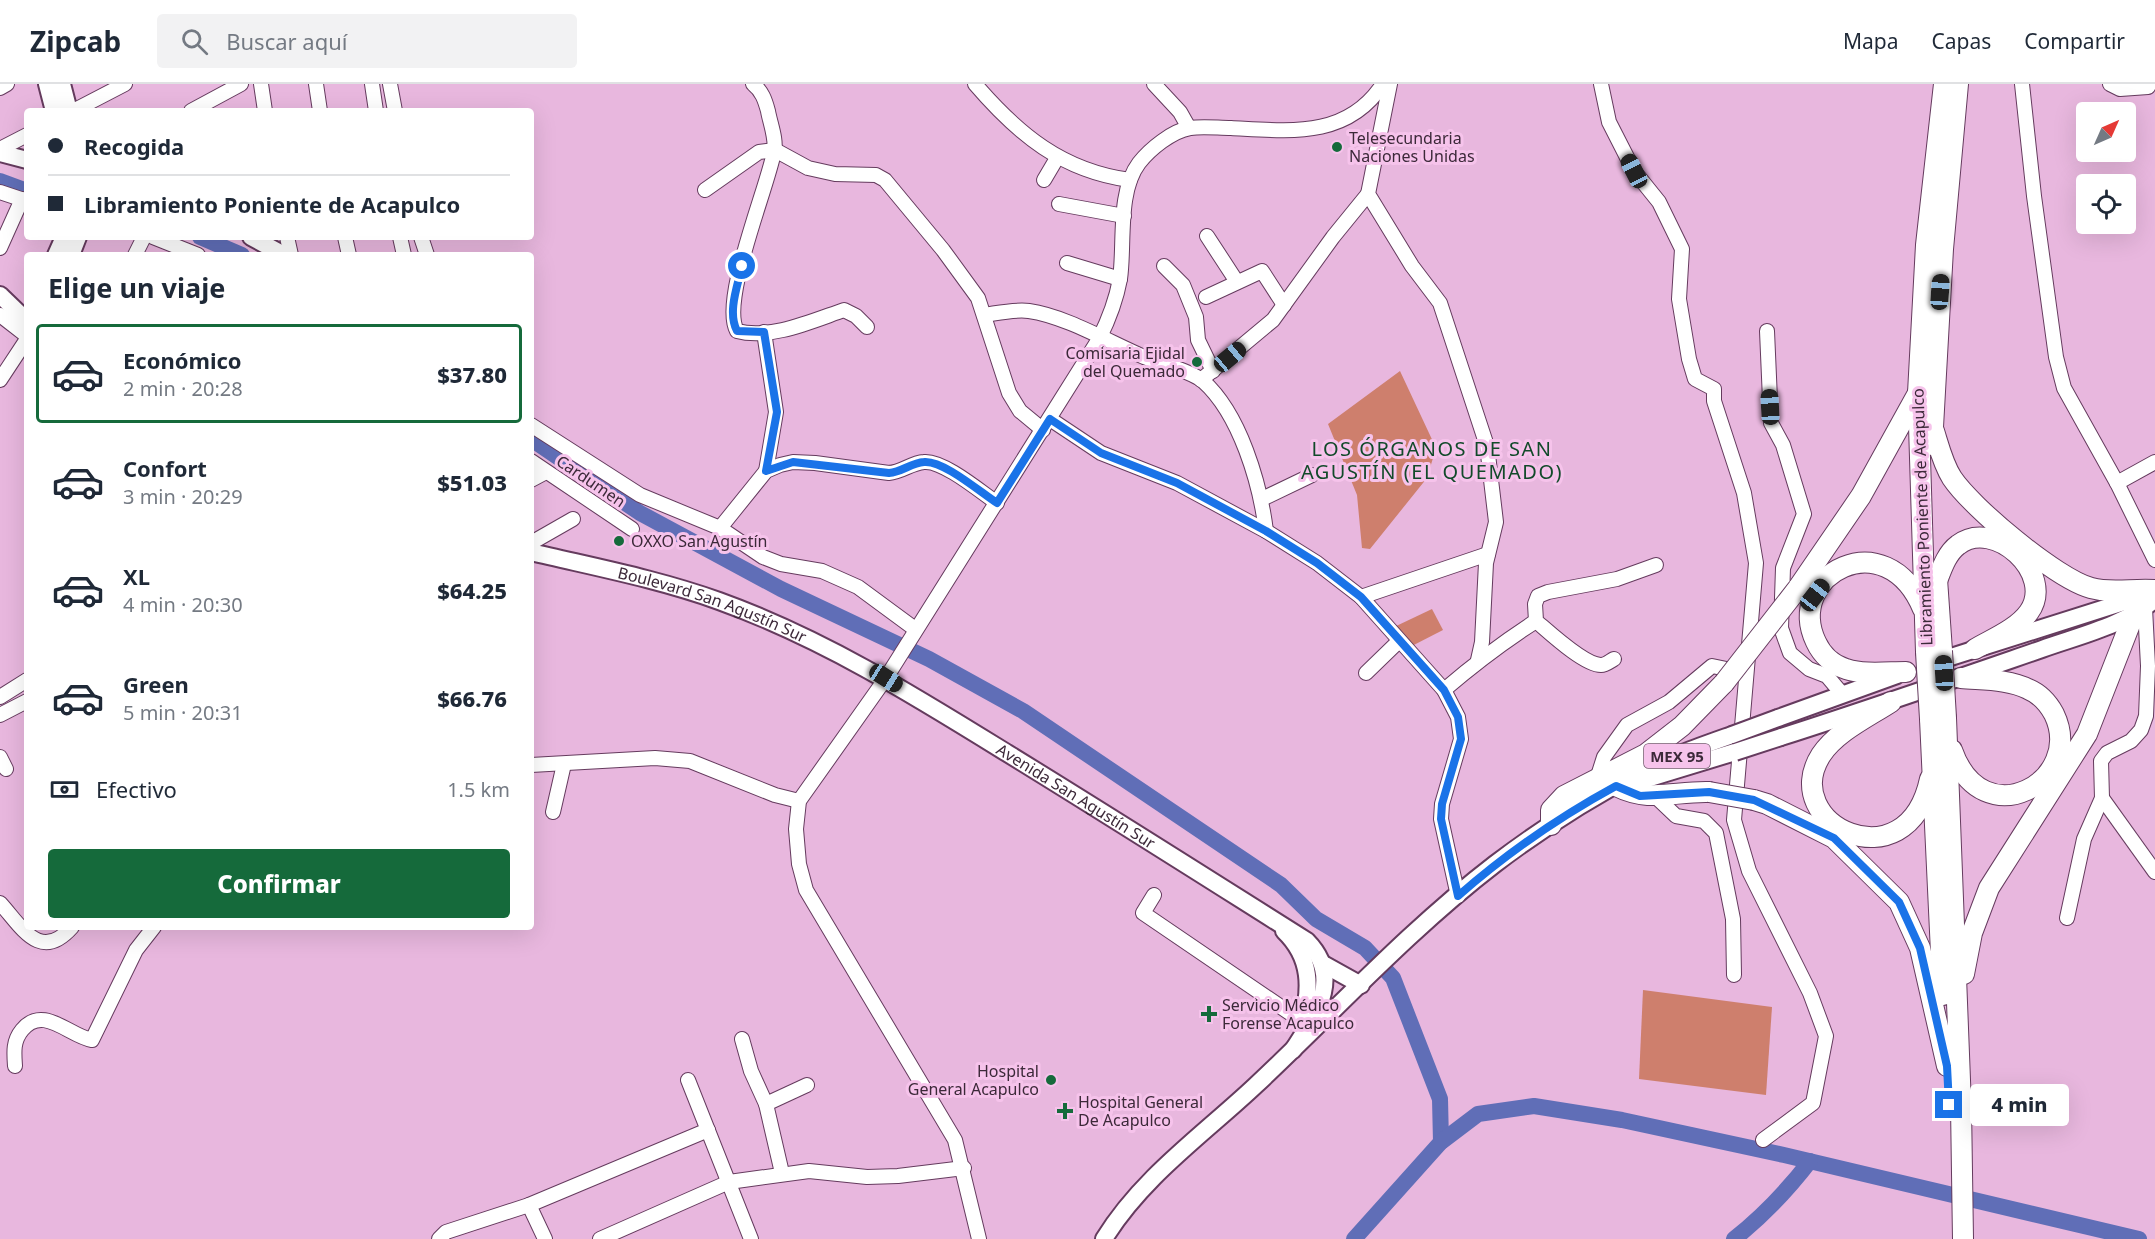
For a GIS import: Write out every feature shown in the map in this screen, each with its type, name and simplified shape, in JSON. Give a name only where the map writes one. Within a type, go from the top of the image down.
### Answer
[{"type":"highway","name":"Libramiento Poniente de Acapulco","points":[[1944,84],[1926,244],[1918,393],[1926,617],[1934,651],[1941,724],[1958,1033],[1951,1239]]},
{"type":"highway","name":"Libramiento Poniente de Acapulco","points":[[1934,651],[1937,581],[1932,487],[1932,423],[1943,249],[1958,84]]},
{"type":"highway","points":[[1551,825],[1554,805],[1564,796],[1655,747],[1682,726],[1724,683],[1798,588],[1862,496],[1918,393]]},
{"type":"highway","points":[[1932,423],[1946,466],[1960,488],[2049,567],[2075,582],[2102,591],[2155,590]]},
{"type":"highway","points":[[1937,581],[1953,549],[1964,541],[1978,537],[2003,544],[2031,570],[2037,593],[2029,612],[2018,623],[1975,649]]},
{"type":"highway","points":[[1906,672],[1863,672],[1847,669],[1830,661],[1810,630],[1810,608],[1815,595],[1838,570],[1850,564],[1871,562],[1888,566],[1905,578],[1915,591],[1926,617]]},
{"type":"highway","points":[[1958,1033],[1972,933],[1989,888],[2087,734],[2147,604]]},
{"type":"highway","points":[[1941,724],[1957,763],[1966,777],[1980,789],[1995,795],[2010,795],[2034,787],[2050,771],[2058,754],[2060,735],[2056,717],[2037,693],[2017,684],[1960,678]]},
{"type":"highway","points":[[1891,702],[1832,742],[1820,756],[1814,783],[1821,811],[1833,825],[1849,835],[1867,838],[1886,836],[1902,827],[1915,813],[1927,794],[1933,765]]},
{"type":"highway","name":"Libramiento Poniente de Acapulco","points":[[1941,724],[1933,765],[1947,1066],[1955,1106],[1963,1239]]},
{"type":"highway","points":[[1620,784],[1640,796],[1656,797],[1709,792],[1754,800],[1834,838],[1899,902],[1920,948],[1947,1066]]},
{"type":"main road","points":[[47,84],[53,108]]},
{"type":"main road","points":[[62,84],[70,108]]},
{"type":"main road","points":[[0,151],[24,159]]},
{"type":"main road","points":[[256,240],[278,252]]},
{"type":"main road","points":[[0,295],[24,314]]},
{"type":"main road","name":"Boulevard San Agustín Sur","points":[[534,553],[664,583],[720,601],[890,671]]},
{"type":"main road","name":"MEX 95","points":[[1104,1239],[1116,1218],[1171,1160],[1494,864],[1551,825],[1639,772],[1732,735],[1975,649],[2143,596],[2147,604],[1960,678],[1891,702],[1666,774],[1620,784]]},
{"type":"main road","name":"Avenida San Agustín Sur","points":[[890,671],[1307,941],[1325,965]]},
{"type":"main road","name":"Avenida San Agustín Sur","points":[[1266,915],[1297,947],[1309,974],[1303,1022],[1293,1050]]},
{"type":"main road","points":[[1293,1050],[1323,995],[1325,965],[1365,981]]},
{"type":"street","points":[[0,88],[7,84]]},
{"type":"street","points":[[77,108],[125,84]]},
{"type":"street","points":[[197,108],[241,84]]},
{"type":"street","points":[[261,84],[265,108]]},
{"type":"street","points":[[316,84],[320,108]]},
{"type":"street","points":[[372,84],[376,108]]},
{"type":"street","points":[[390,84],[394,108]]},
{"type":"street","points":[[975,84],[998,111],[1057,158],[1099,176],[1130,180]]},
{"type":"street","points":[[1154,84],[1180,112],[1189,128]]},
{"type":"street","points":[[980,1239],[964,1168],[955,1140],[806,890],[799,864],[796,829],[799,801],[890,671],[1099,339],[1112,312],[1120,279],[1124,216],[1130,180],[1147,154],[1169,137],[1189,128],[1282,131],[1314,129],[1342,121],[1358,113],[1373,99],[1383,84]]},
{"type":"street","points":[[1201,380],[1264,329],[1368,194],[1390,84]]},
{"type":"street","points":[[1601,84],[1609,122],[1634,171],[1659,202],[1682,249],[1679,298],[1689,358],[1695,379],[1714,389],[1714,400],[1744,493],[1756,563],[1734,820],[1749,871],[1810,993],[1826,1036],[1813,1103],[1763,1140]]},
{"type":"street","points":[[2022,84],[2056,357],[2064,388],[2117,483],[2155,560]]},
{"type":"street","points":[[2110,84],[2120,89],[2148,87],[2150,84]]},
{"type":"street","points":[[758,86],[765,101],[775,150],[742,266],[732,316],[737,331],[764,332],[796,326],[844,310],[856,316],[867,327]]},
{"type":"street","points":[[0,151],[24,137]]},
{"type":"street","points":[[705,190],[759,152],[775,150],[808,168],[834,174],[876,175],[885,180],[943,250],[978,298],[1009,393],[1020,411],[1101,453],[1177,483],[1266,531],[1317,563],[1361,597],[1444,690],[1458,717],[1461,739],[1442,804],[1441,819],[1458,896]]},
{"type":"street","points":[[1044,180],[1057,158]]},
{"type":"street","points":[[0,192],[24,200]]},
{"type":"street","points":[[1368,194],[1412,266],[1440,303],[1487,446],[1496,522],[1488,554],[1482,642],[1478,660]]},
{"type":"street","points":[[0,248],[24,202]]},
{"type":"street","points":[[1059,204],[1124,216]]},
{"type":"street","points":[[1207,236],[1237,282]]},
{"type":"street","points":[[160,240],[190,252]]},
{"type":"street","points":[[1067,263],[1120,279]]},
{"type":"street","points":[[1164,266],[1183,285],[1197,316],[1198,340],[1213,371]]},
{"type":"street","points":[[1206,297],[1262,271],[1284,304]]},
{"type":"street","points":[[984,315],[1027,311],[1061,319],[1099,339],[1201,380],[1227,413],[1243,445],[1262,499],[1266,531]]},
{"type":"street","points":[[0,315],[24,335]]},
{"type":"street","points":[[1767,331],[1771,423],[1782,445],[1804,514],[1783,567],[1781,628],[1790,653],[1809,669],[1827,676],[1843,695]]},
{"type":"street","points":[[720,528],[766,471],[777,412],[764,332]]},
{"type":"street","points":[[0,380],[24,343]]},
{"type":"street","points":[[534,427],[640,495],[720,528],[763,557],[781,564],[822,571],[858,587],[914,632]]},
{"type":"street","points":[[766,471],[793,462],[889,473],[897,472],[914,463],[927,461],[952,473],[997,503]]},
{"type":"street","points":[[2117,483],[2155,462]]},
{"type":"street","name":"Cardumen","points":[[534,463],[632,529]]},
{"type":"street","points":[[534,478],[546,472]]},
{"type":"street","points":[[1262,499],[1312,475]]},
{"type":"street","points":[[534,541],[573,519]]},
{"type":"street","points":[[1361,597],[1464,560],[1488,554]]},
{"type":"street","points":[[1536,621],[1535,604],[1538,596],[1548,592],[1617,579],[1656,565]]},
{"type":"street","points":[[2067,918],[2084,839],[2102,798],[2101,761],[2107,753],[2131,741],[2143,723],[2152,665],[2147,604]]},
{"type":"street","points":[[1444,690],[1478,660],[1491,654],[1536,621]]},
{"type":"street","points":[[1536,621],[1594,664],[1606,664],[1614,659]]},
{"type":"street","points":[[1366,673],[1399,641]]},
{"type":"street","points":[[1597,779],[1604,757],[1627,725],[1669,702],[1712,666],[1729,668],[1745,674]]},
{"type":"street","points":[[0,697],[24,682]]},
{"type":"street","points":[[0,715],[24,703]]},
{"type":"street","points":[[534,765],[655,758],[690,761],[775,795],[799,801]]},
{"type":"street","points":[[553,812],[564,764]]},
{"type":"street","points":[[1656,797],[1676,816],[1704,821],[1716,833],[1733,919],[1734,975]]},
{"type":"street","points":[[2102,798],[2155,872]]},
{"type":"street","points":[[1154,895],[1143,913],[1303,1022]]},
{"type":"street","points":[[0,903],[24,930]]},
{"type":"street","points":[[24,930],[33,940],[45,943],[55,940],[68,930]]},
{"type":"street","points":[[15,1066],[15,1042],[26,1025],[35,1020],[47,1020],[92,1040],[136,950],[152,930]]},
{"type":"street","points":[[742,1039],[751,1071],[766,1104],[782,1173]]},
{"type":"street","points":[[688,1080],[751,1239]]},
{"type":"street","points":[[766,1104],[807,1085]]},
{"type":"street","points":[[439,1239],[446,1232],[529,1205],[708,1130]]},
{"type":"street","points":[[600,1239],[729,1182],[809,1171],[867,1177],[898,1176],[964,1168]]},
{"type":"street","points":[[529,1205],[545,1239]]},
{"type":"shaded area","points":[[1400,371],[1436,448],[1427,478],[1370,549],[1362,548],[1357,495],[1328,424]]},
{"type":"shaded area","points":[[1432,609],[1443,630],[1406,649],[1392,628]]},
{"type":"shaded area","points":[[1643,990],[1772,1007],[1766,1095],[1639,1079]]},
{"type":"waterway","points":[[0,181],[24,190]]},
{"type":"waterway","points":[[207,240],[235,252]]},
{"type":"waterway","points":[[534,441],[640,513],[781,589],[929,659],[1023,711],[1281,885],[1316,919],[1365,948],[1393,978],[1440,1099],[1441,1142]]},
{"type":"waterway","points":[[1354,1239],[1441,1142],[1478,1114],[1534,1106],[1622,1120],[1784,1155],[2139,1239]]},
{"type":"waterway","points":[[1734,1239],[1774,1203],[1810,1161]]},
{"type":"place","name":"Telesecundaria Naciones Unidas","points":[[1337,147]]},
{"type":"place","name":"Comisaria Ejidal del Quemado","points":[[1197,362]]},
{"type":"place","name":"OXXO San Agustín","points":[[619,541]]},
{"type":"place","name":"Servicio Médico Forense Acapulco","points":[[1209,1014]]},
{"type":"place","name":"Hospital General Acapulco","points":[[1051,1080]]},
{"type":"place","name":"Hospital General De Acapulco","points":[[1065,1111]]},
{"type":"district","name":"LOS ÓRGANOS DE SAN AGUSTÍN (EL QUEMADO)","points":[[1432,460]]},
{"type":"route","points":[[742,266],[732,316],[734,326],[742,333],[764,332],[771,390],[777,412],[766,471],[793,462],[814,462],[889,473],[897,472],[914,463],[927,461],[937,464],[997,503],[1050,419],[1101,453],[1121,463],[1177,483],[1287,543],[1351,589],[1361,597],[1444,690],[1458,717],[1461,739],[1455,766],[1442,804],[1441,819],[1458,896],[1494,864],[1540,832],[1616,786],[1640,796],[1656,797],[1715,792],[1767,804],[1834,838],[1899,902],[1920,948],[1947,1066],[1949,1105]]}]
